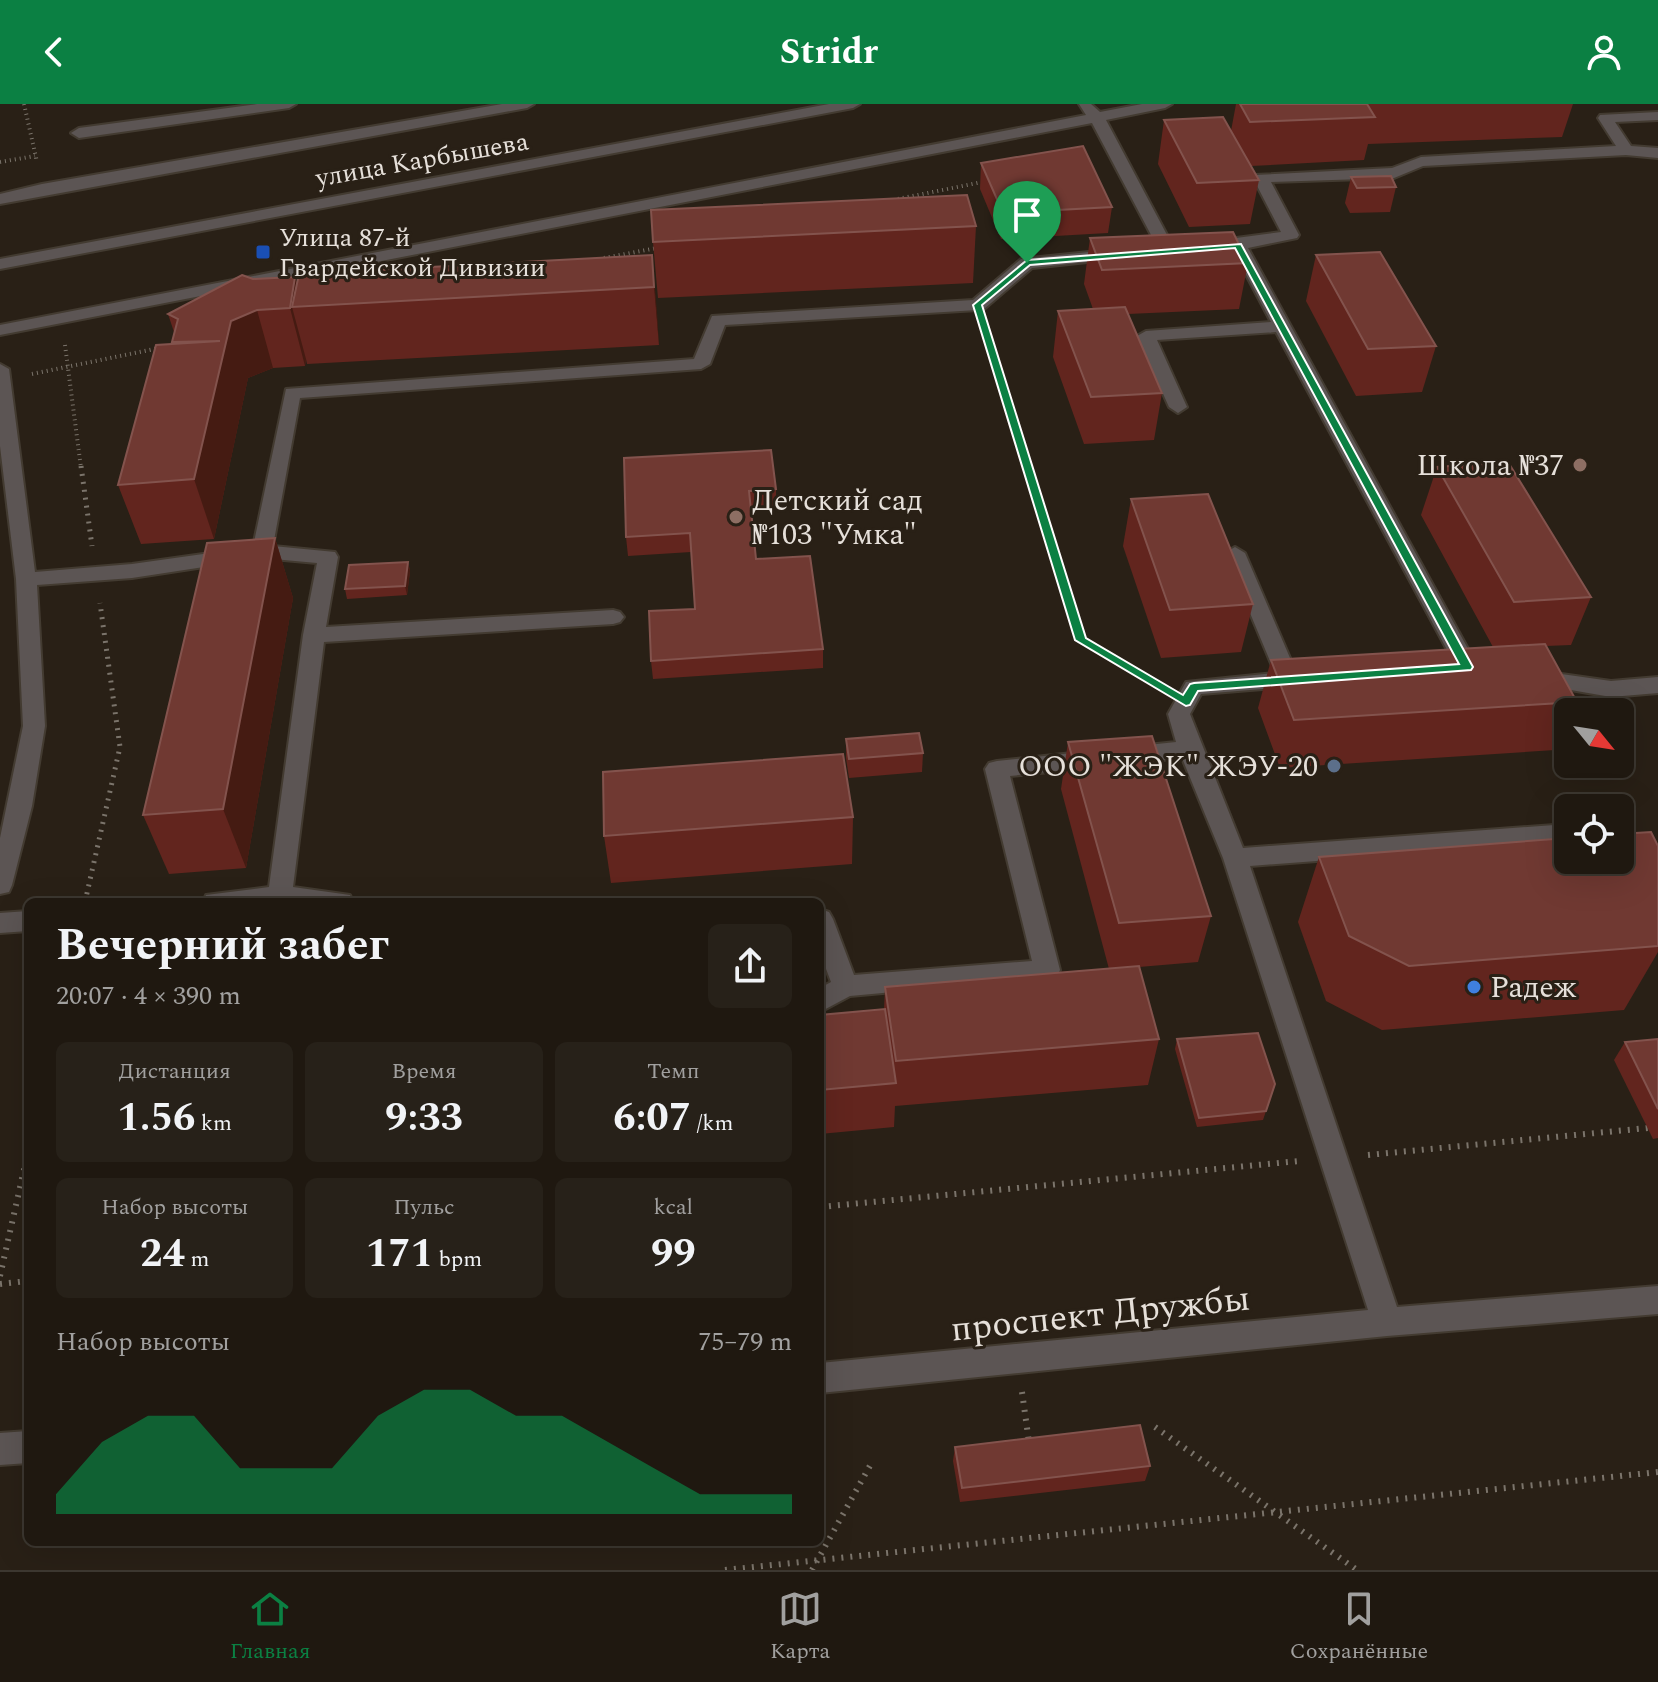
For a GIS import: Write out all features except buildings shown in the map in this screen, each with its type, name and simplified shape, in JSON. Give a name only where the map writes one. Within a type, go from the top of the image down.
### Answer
[{"type":"street","points":[[79,133],[289,104]]},
{"type":"street","points":[[0,199],[400,120],[527,104]]},
{"type":"street","name":"улица Карбышева","points":[[0,264],[853,104]]},
{"type":"street","points":[[1083,104],[1097,117],[1152,251]]},
{"type":"street","points":[[0,330],[1165,104]]},
{"type":"street","points":[[1626,150],[1605,118],[1658,116]]},
{"type":"street","points":[[262,552],[292,393],[701,364],[718,320],[978,305],[1027,263],[1238,245],[1291,235],[1261,178],[1394,173],[1421,162],[1626,150],[1658,153]]},
{"type":"street","points":[[1238,245],[1467,667]]},
{"type":"street","points":[[1178,407],[1146,336],[1283,326]]},
{"type":"street","points":[[0,369],[26,579],[34,726],[20,806],[0,885]]},
{"type":"street","points":[[26,579],[96,574],[262,552],[328,557],[314,635],[280,895]]},
{"type":"street","points":[[1235,553],[1289,680]]},
{"type":"street","points":[[314,635],[613,617]]},
{"type":"street","points":[[1437,669],[1467,667],[1611,689],[1658,685]]},
{"type":"street","points":[[1319,678],[1194,687],[1179,714],[1190,749],[1235,858],[1387,1322]]},
{"type":"street","points":[[824,999],[845,986],[1047,970],[997,769],[1190,749]]},
{"type":"street","points":[[1235,858],[1554,834]]},
{"type":"street","points":[[252,898],[280,895],[306,898]]},
{"type":"street","points":[[0,923],[24,921]]},
{"type":"street","points":[[824,930],[845,986]]},
{"type":"street","name":"проспект Дружбы","points":[[824,1378],[1387,1322],[1657,1302]]},
{"type":"street","points":[[0,1449],[24,1447]]},
{"type":"path","points":[[0,162],[35,156]]},
{"type":"path","points":[[886,202],[994,180]]},
{"type":"path","points":[[593,260],[670,245]]},
{"type":"path","points":[[978,305],[1081,640],[1186,702]]},
{"type":"path","points":[[86,898],[120,747],[67,366],[169,346]]},
{"type":"path","points":[[824,1207],[1656,1127],[1658,1137]]},
{"type":"path","points":[[0,1276],[24,1170]]},
{"type":"path","points":[[0,1284],[24,1281]]},
{"type":"path","points":[[1016,1361],[1030,1443]]},
{"type":"path","points":[[1155,1427],[1357,1570]]},
{"type":"path","points":[[812,1570],[872,1462]]},
{"type":"path","points":[[725,1570],[1658,1472]]},
{"type":"place","name":"Улица 87-й Гвардейской Дивизии","points":[[263,252]]},
{"type":"place","name":"Школа №37","points":[[1580,465]]},
{"type":"place","name":"Детский сад №103 \"Умка\"","points":[[736,517]]},
{"type":"place","name":"ООО \"ЖЭК\" ЖЭУ-20","points":[[1334,766]]},
{"type":"place","name":"Радеж","points":[[1474,987]]},
{"type":"route","points":[[1238,245],[1467,667],[1194,687],[1186,702],[1081,640],[978,305],[1027,263],[1238,245]]}]
